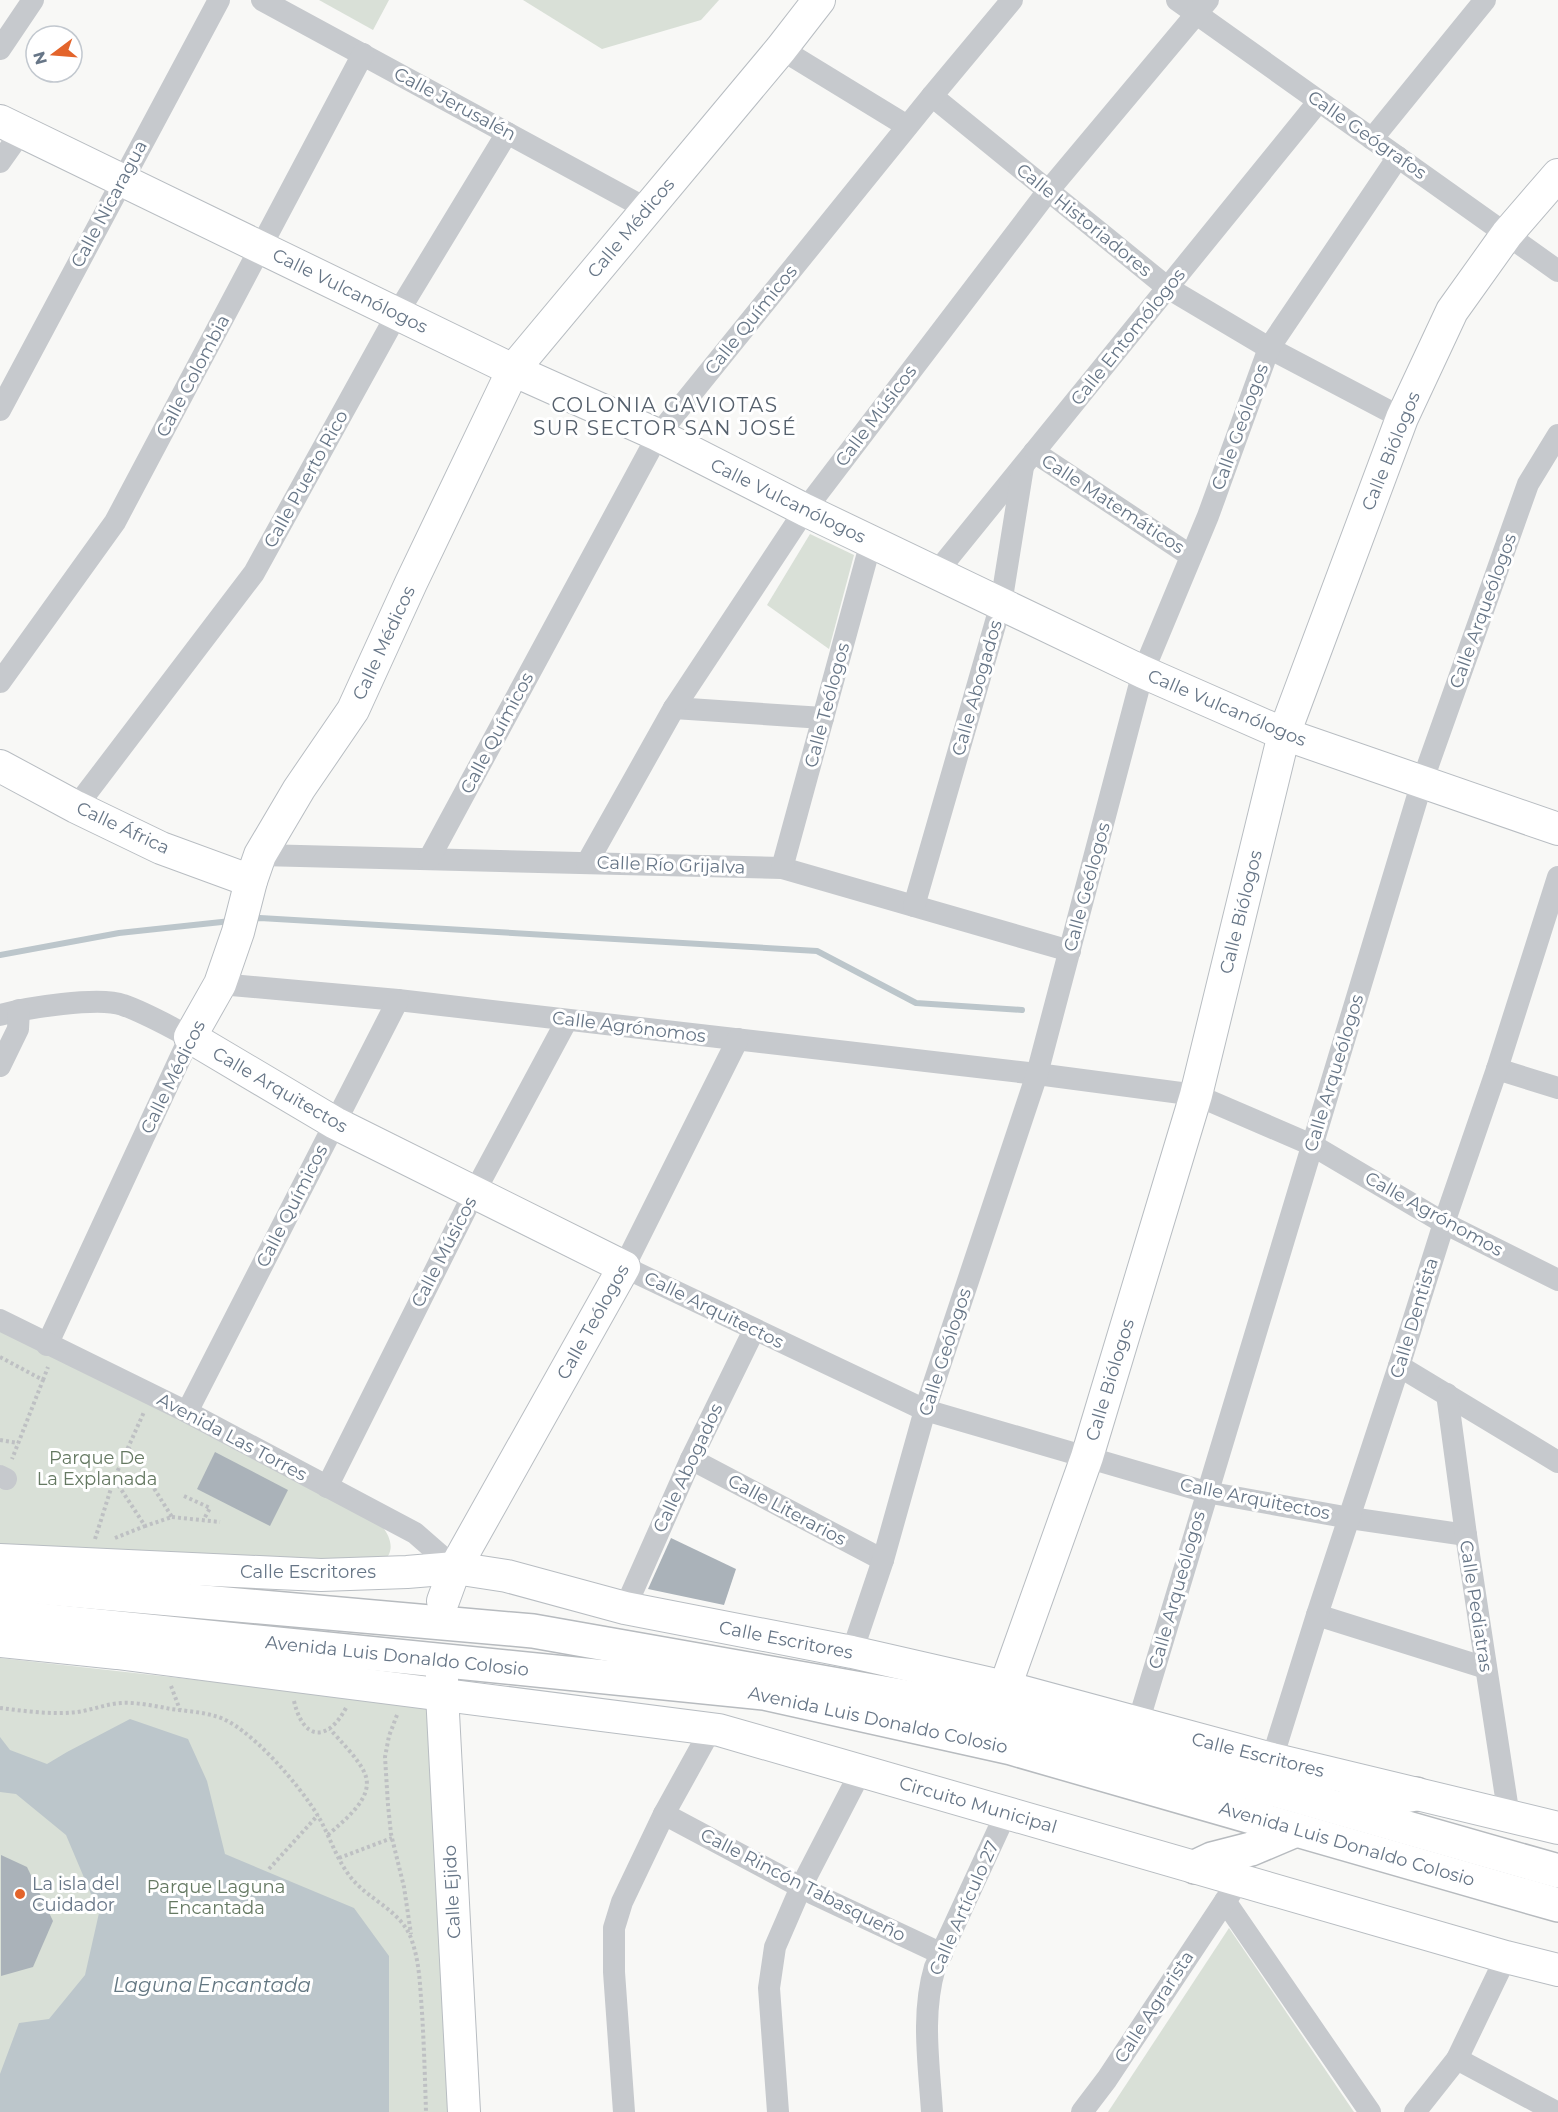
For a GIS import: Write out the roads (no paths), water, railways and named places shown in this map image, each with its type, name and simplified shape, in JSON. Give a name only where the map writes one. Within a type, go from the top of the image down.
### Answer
[{"type":"main road","name":"Avenida Luis Donaldo Colosio","points":[[0,1584],[533,1631],[1019,1718],[1558,1870]]},
{"type":"main road","name":"Avenida Luis Donaldo Colosio","points":[[0,1616],[764,1693],[1011,1748],[1558,1905]]},
{"type":"main road","points":[[1337,1808],[1416,1794]]},
{"type":"main road","points":[[1195,1867],[1212,1859],[1251,1849],[1296,1830]]},
{"type":"street","points":[[0,49],[33,0]]},
{"type":"street","name":"Calle Nicaragua","points":[[0,410],[219,0]]},
{"type":"street","name":"Calle Jerusalén","points":[[262,0],[647,209]]},
{"type":"street","name":"Calle Médicos","points":[[47,1345],[190,1037],[220,984],[249,894],[299,789],[353,710],[513,370],[781,49],[819,0]]},
{"type":"street","name":"Calle Químicos","points":[[429,859],[658,435],[907,126],[1012,0]]},
{"type":"street","name":"Calle Geógrafos","points":[[1177,0],[1203,7],[1319,101],[1558,271]]},
{"type":"street","points":[[1372,139],[1484,0]]},
{"type":"street","name":"Calle Músicos","points":[[587,862],[674,708],[805,510],[1048,191],[1203,7]]},
{"type":"street","points":[[781,49],[907,126]]},
{"type":"street","name":"Calle Colombia","points":[[0,682],[116,522],[363,54]]},
{"type":"street","name":"Calle Historiadores","points":[[932,96],[1168,288],[1269,348],[1402,418]]},
{"type":"street","name":"Calle Entomólogos","points":[[936,573],[1319,101]]},
{"type":"street","points":[[0,162],[11,126]]},
{"type":"street","name":"Calle Vulcanólogos","points":[[11,126],[513,370],[658,435],[805,510],[1143,672],[1284,734],[1558,830]]},
{"type":"street","name":"Calle Puerto Rico","points":[[76,807],[255,573],[397,314],[507,133]]},
{"type":"street","name":"Calle Geólogos","points":[[852,1652],[884,1560],[925,1410],[1037,1074],[1143,672],[1208,516],[1269,348],[1398,157]]},
{"type":"street","name":"Calle Biólogos","points":[[1005,1687],[1087,1457],[1196,1095],[1284,734],[1402,418],[1452,311],[1507,234],[1558,175]]},
{"type":"street","name":"Calle Arqueólogos","points":[[1138,1723],[1422,782],[1528,484],[1558,435]]},
{"type":"street","name":"Calle Matemáticos","points":[[1029,459],[1191,556]]},
{"type":"street","name":"Calle Abogados","points":[[914,906],[1001,604],[1029,459]]},
{"type":"street","name":"Calle Teólogos","points":[[782,868],[872,542]]},
{"type":"street","points":[[674,708],[823,718]]},
{"type":"street","name":"Calle África","points":[[0,766],[249,894]]},
{"type":"street","name":"Calle Río Grijalva","points":[[249,894],[429,859],[782,868],[1070,951]]},
{"type":"street","name":"Calle Dentista","points":[[1272,1759],[1443,1223],[1497,1069],[1558,877]]},
{"type":"street","name":"Calle Agrónomos","points":[[220,984],[398,1000],[1037,1074],[1196,1095],[1312,1145],[1443,1223],[1558,1280]]},
{"type":"street","name":"Calle Químicos","points":[[187,1412],[398,1000]]},
{"type":"street","name":"Calle Arquitectos","points":[[10,1012],[88,1002],[121,1004],[190,1037],[335,1124],[624,1267],[925,1410],[1206,1492],[1350,1518],[1466,1535]]},
{"type":"street","points":[[0,1066],[18,1029],[10,1012]]},
{"type":"street","name":"Calle Músicos","points":[[327,1487],[474,1192],[567,1020]]},
{"type":"street","name":"Calle Teólogos","points":[[443,1601],[455,1568],[624,1267],[738,1039]]},
{"type":"street","points":[[1497,1069],[1558,1088]]},
{"type":"street","name":"Avenida Las Torres","points":[[0,1320],[187,1412],[415,1533],[455,1568]]},
{"type":"street","name":"Calle Abogados","points":[[625,1608],[691,1459],[754,1330]]},
{"type":"street","points":[[1399,1366],[1558,1462]]},
{"type":"street","name":"Calle Pediatras","points":[[1447,1394],[1509,1817]]},
{"type":"street","name":"Calle Literarios","points":[[691,1459],[884,1560]]},
{"type":"street","points":[[407,1572],[415,1546],[415,1533]]},
{"type":"street","name":"Calle Escritores","points":[[0,1560],[321,1575],[455,1568],[507,1576],[625,1608],[852,1652],[1005,1687],[1272,1759],[1558,1828]]},
{"type":"street","points":[[1317,1614],[1486,1668]]},
{"type":"street","name":"Avenida Luis Donaldo Colosio","points":[[0,1641],[117,1653],[355,1684],[432,1685]]},
{"type":"street","name":"Circuito Municipal","points":[[432,1685],[711,1729],[1195,1867],[1232,1891],[1558,1970]]},
{"type":"street","name":"Calle Ejido","points":[[432,1685],[464,2112]]},
{"type":"street","points":[[624,2112],[614,1972],[615,1928],[622,1902],[664,1814],[711,1729]]},
{"type":"street","points":[[777,2112],[770,1974],[777,1941],[801,1887],[861,1771]]},
{"type":"street","name":"Calle Artículo 27","points":[[932,2112],[927,2005],[935,1967],[1006,1813]]},
{"type":"street","name":"Calle Rincón Tabasqueño","points":[[664,1814],[801,1887],[942,1954]]},
{"type":"street","points":[[1232,1891],[1370,2112]]},
{"type":"street","name":"Calle Agrarista","points":[[1082,2112],[1107,2079],[1232,1891]]},
{"type":"street","points":[[1415,2112],[1457,2059],[1506,1957]]},
{"type":"street","points":[[1457,2059],[1556,2112]]},
{"type":"water","name":"Laguna Encantada","points":[[130,1719],[188,1739],[207,1781],[225,1854],[354,1908],[389,1956],[389,2112],[0,2112],[0,2074],[19,2023],[49,2019],[85,1975],[99,1913],[66,1835],[16,1794],[0,1792],[0,1737],[10,1750],[47,1764]]},
{"type":"waterway","points":[[250,919],[817,951],[916,1003],[1022,1010]]},
{"type":"waterway","points":[[0,955],[119,933],[231,921]]},
{"type":"place","name":"La isla del Cuidador","points":[[20,1894]]},
{"type":"district","name":"COLONIA GAVIOTAS SUR SECTOR SAN JOSÉ","points":[[665,416]]},
{"type":"park label","name":"Parque De La Explanada","points":[[97,1468]]},
{"type":"park label","name":"Parque Laguna Encantada","points":[[216,1897]]}]
